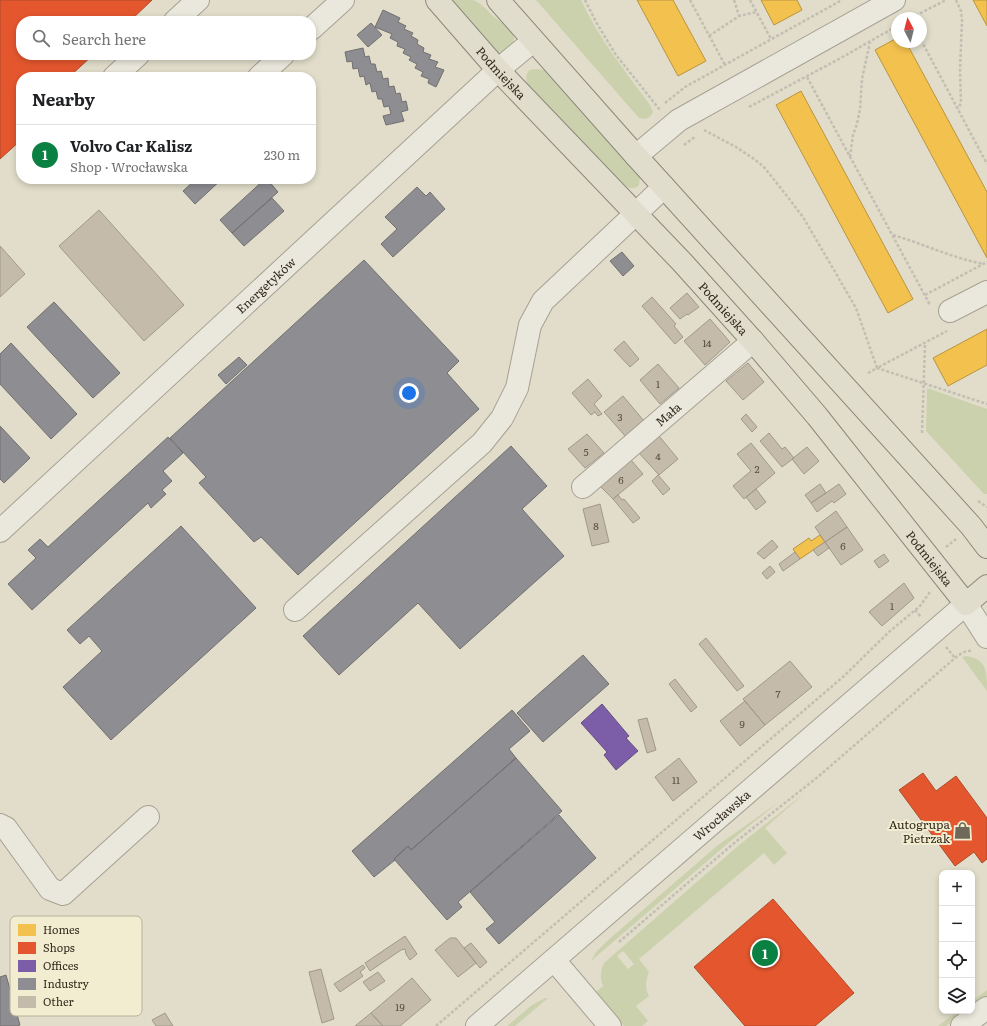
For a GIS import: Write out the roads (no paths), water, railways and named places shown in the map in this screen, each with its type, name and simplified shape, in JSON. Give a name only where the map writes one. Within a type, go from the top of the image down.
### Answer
[{"type":"main road","name":"Podmiejska","points":[[437,0],[498,70],[635,213],[753,341],[817,416],[966,604]]},
{"type":"main road","points":[[498,0],[636,156],[971,526],[987,547]]},
{"type":"main road","points":[[966,604],[987,586]]},
{"type":"street","points":[[180,16],[198,0]]},
{"type":"street","points":[[316,24],[343,0]]},
{"type":"street","points":[[636,156],[682,118],[894,0]]},
{"type":"street","name":"Energetyków","points":[[0,531],[498,70],[533,41]]},
{"type":"street","points":[[119,72],[133,60]]},
{"type":"street","points":[[264,72],[278,60]]},
{"type":"street","points":[[295,610],[482,443],[502,418],[517,388],[530,325],[543,301],[664,187]]},
{"type":"street","points":[[943,319],[987,292]]},
{"type":"street","name":"Mała","points":[[583,487],[753,341]]},
{"type":"street","name":"Podmiejska","points":[[966,604],[981,644]]},
{"type":"street","name":"Wrocławska","points":[[477,1026],[966,604]]},
{"type":"street","points":[[0,825],[6,828],[50,889],[63,894],[148,817]]},
{"type":"street","points":[[554,960],[610,1026]]},
{"type":"street","points":[[962,1026],[987,1008]]},
{"type":"place","name":"Autogrupa Pietrzak","points":[[963,831]]},
{"type":"place","name":"Volvo Car Kalisz","points":[[765,953]]}]
